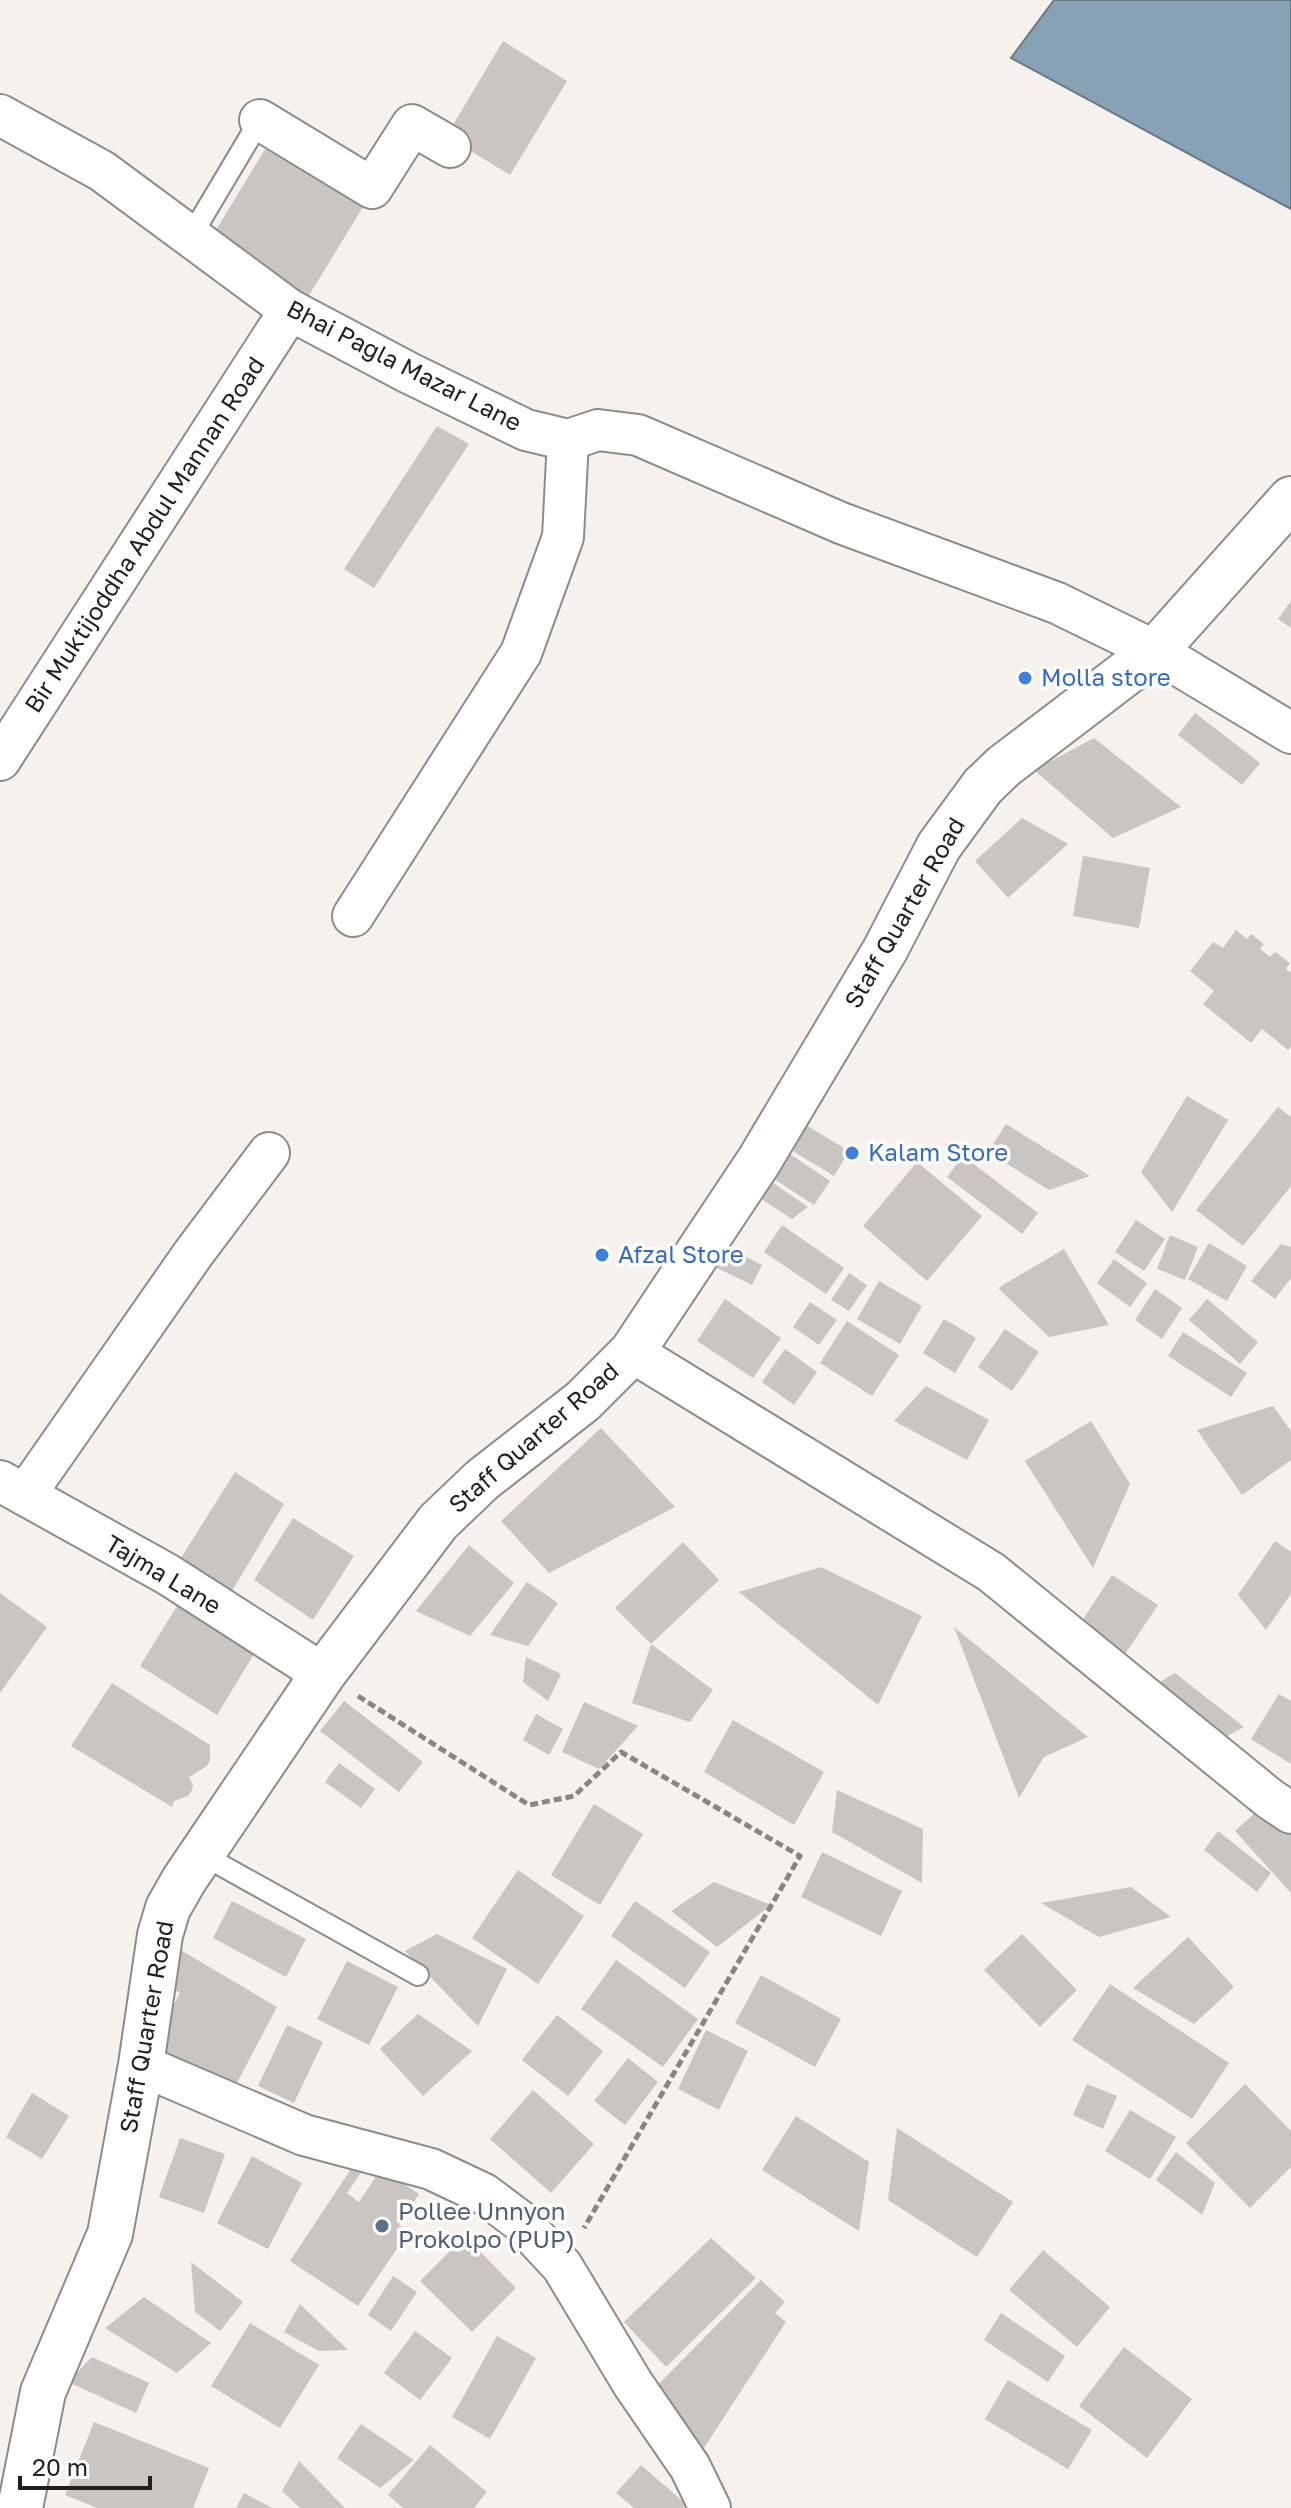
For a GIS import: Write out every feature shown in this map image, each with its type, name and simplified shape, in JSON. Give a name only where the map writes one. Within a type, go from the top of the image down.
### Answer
[{"type":"street","name":"Bhai Pagla Mazar Lane","points":[[0,115],[102,171],[290,310],[526,430],[568,440],[598,430],[638,435],[841,523],[1057,603],[1155,651],[1291,733]]},
{"type":"street","points":[[260,120],[372,188],[412,125],[450,147]]},
{"type":"street","name":"Bir Muktijoddha Abdul Mannan Road","points":[[0,760],[290,310]]},
{"type":"street","points":[[353,916],[521,653],[563,537],[568,440]]},
{"type":"street","name":"Staff Quarter Road","points":[[20,2508],[43,2392],[110,2234],[141,2065],[160,1935],[168,1908],[201,1854],[323,1674],[438,1522],[482,1480],[583,1401],[632,1352],[759,1161],[885,950],[939,846],[983,786],[1004,766],[1155,651],[1291,499]]},
{"type":"street","points":[[12,1488],[269,1153]]},
{"type":"street","points":[[632,1352],[991,1572],[1291,1813]]},
{"type":"street","name":"Tajma Lane","points":[[12,1488],[167,1574],[323,1674]]},
{"type":"street","points":[[141,2065],[304,2135],[431,2169],[484,2194],[520,2221],[562,2266],[633,2384],[690,2467],[710,2508]]},
{"type":"lane","points":[[191,236],[260,120]]},
{"type":"lane","points":[[201,1854],[418,1975]]},
{"type":"path","points":[[323,1674],[529,1805],[574,1796],[621,1752],[800,1856],[562,2266]]},
{"type":"water","points":[[1054,0],[1291,0],[1291,209],[1011,58]]},
{"type":"building","points":[[503,41],[567,81],[510,175],[459,144],[453,125]]},
{"type":"building","points":[[270,141],[366,202],[305,302],[231,246],[216,230]]},
{"type":"building","points":[[437,426],[469,444],[374,588],[344,569]]},
{"type":"building","points":[[1291,601],[1291,628],[1278,619]]},
{"type":"building","points":[[1195,713],[1260,763],[1242,785],[1178,735]]},
{"type":"building","points":[[1094,738],[1181,807],[1113,838],[1034,770]]},
{"type":"building","points":[[1022,818],[1068,844],[1008,898],[975,861]]},
{"type":"building","points":[[1083,856],[1150,868],[1139,928],[1073,916]]},
{"type":"building","points":[[1236,930],[1247,939],[1251,934],[1264,944],[1260,949],[1270,957],[1275,952],[1290,963],[1286,969],[1291,973],[1291,1046],[1288,1050],[1262,1029],[1251,1043],[1203,1004],[1214,991],[1190,971],[1213,942],[1223,948]]},
{"type":"building","points":[[1187,1096],[1228,1120],[1172,1212],[1141,1172]]},
{"type":"building","points":[[1278,1107],[1291,1117],[1291,1186],[1243,1246],[1196,1210]]},
{"type":"building","points":[[1006,1124],[1090,1176],[1049,1190],[988,1152]]},
{"type":"building","points":[[806,1125],[849,1151],[834,1176],[791,1150]]},
{"type":"building","points":[[784,1150],[830,1181],[814,1205],[768,1175]]},
{"type":"building","points":[[963,1156],[1038,1213],[1022,1234],[947,1177]]},
{"type":"building","points":[[917,1162],[982,1216],[927,1281],[863,1226]]},
{"type":"building","points":[[766,1178],[808,1207],[792,1219],[755,1195]]},
{"type":"building","points":[[1136,1220],[1165,1239],[1144,1271],[1115,1252]]},
{"type":"building","points":[[782,1225],[844,1268],[826,1294],[764,1252]]},
{"type":"building","points":[[1170,1235],[1198,1247],[1185,1280],[1157,1269]]},
{"type":"building","points":[[1209,1243],[1247,1266],[1227,1301],[1188,1279]]},
{"type":"building","points":[[1281,1244],[1291,1247],[1291,1278],[1275,1299],[1251,1281]]},
{"type":"building","points":[[727,1247],[762,1265],[752,1285],[717,1268]]},
{"type":"building","points":[[1064,1249],[1109,1325],[1049,1337],[998,1288]]},
{"type":"building","points":[[1114,1259],[1147,1283],[1130,1307],[1097,1283]]},
{"type":"building","points":[[849,1273],[867,1285],[849,1311],[831,1300]]},
{"type":"building","points":[[879,1281],[922,1306],[900,1344],[857,1319]]},
{"type":"building","points":[[1155,1289],[1182,1308],[1162,1339],[1135,1320]]},
{"type":"building","points":[[725,1299],[781,1338],[753,1378],[697,1341]]},
{"type":"building","points":[[1207,1299],[1258,1342],[1240,1364],[1189,1320]]},
{"type":"building","points":[[810,1302],[837,1320],[819,1345],[793,1327]]},
{"type":"building","points":[[944,1319],[976,1338],[955,1373],[923,1353]]},
{"type":"building","points":[[847,1321],[899,1355],[872,1396],[820,1363]]},
{"type":"building","points":[[1005,1329],[1039,1352],[1012,1391],[978,1367]]},
{"type":"building","points":[[1183,1332],[1247,1373],[1231,1397],[1168,1356]]},
{"type":"building","points":[[785,1349],[817,1372],[794,1405],[762,1382]]},
{"type":"building","points":[[926,1386],[989,1420],[967,1460],[894,1421]]},
{"type":"building","points":[[1273,1406],[1291,1431],[1291,1460],[1242,1495],[1197,1430]]},
{"type":"building","points":[[1091,1421],[1130,1484],[1093,1568],[1025,1461]]},
{"type":"building","points":[[601,1428],[675,1507],[549,1573],[501,1521]]},
{"type":"building","points":[[235,1472],[284,1504],[232,1591],[179,1561]]},
{"type":"building","points":[[293,1518],[354,1556],[313,1620],[254,1580]]},
{"type":"building","points":[[1275,1541],[1291,1552],[1291,1594],[1266,1630],[1238,1595]]},
{"type":"building","points":[[683,1542],[719,1580],[651,1644],[615,1608]]},
{"type":"building","points":[[469,1545],[514,1583],[470,1636],[416,1611]]},
{"type":"building","points":[[821,1567],[922,1616],[878,1705],[739,1592]]},
{"type":"building","points":[[1112,1575],[1158,1605],[1125,1654],[1080,1624]]},
{"type":"building","points":[[527,1582],[558,1603],[528,1646],[490,1635]]},
{"type":"building","points":[[0,1593],[47,1627],[0,1693]]},
{"type":"building","points":[[180,1601],[257,1649],[217,1715],[140,1666]]},
{"type":"building","points":[[954,1627],[1088,1737],[1044,1757],[1019,1798]]},
{"type":"building","points":[[651,1644],[713,1690],[690,1722],[632,1703]]},
{"type":"building","points":[[526,1657],[561,1674],[548,1701],[523,1682]]},
{"type":"building","points":[[1175,1673],[1244,1727],[1209,1746],[1141,1693]]},
{"type":"building","points":[[112,1683],[210,1745],[207,1766],[189,1777],[192,1790],[188,1796],[174,1801],[172,1807],[71,1746]]},
{"type":"building","points":[[1279,1694],[1291,1701],[1291,1764],[1251,1739]]},
{"type":"building","points":[[344,1701],[423,1762],[399,1792],[320,1731]]},
{"type":"building","points":[[584,1702],[638,1726],[599,1769],[562,1752]]},
{"type":"building","points":[[536,1714],[563,1729],[549,1755],[523,1740]]},
{"type":"building","points":[[733,1720],[824,1772],[794,1825],[704,1772]]},
{"type":"building","points":[[339,1763],[375,1789],[361,1808],[325,1782]]},
{"type":"building","points":[[837,1790],[923,1829],[922,1883],[832,1832]]},
{"type":"building","points":[[1270,1799],[1291,1823],[1291,1893],[1235,1831]]},
{"type":"building","points":[[594,1804],[643,1834],[600,1905],[551,1875]]},
{"type":"building","points":[[1218,1831],[1271,1873],[1257,1892],[1204,1850]]},
{"type":"building","points":[[822,1852],[902,1891],[881,1936],[801,1897]]},
{"type":"building","points":[[518,1870],[584,1916],[538,1984],[472,1938]]},
{"type":"building","points":[[714,1882],[771,1905],[717,1947],[671,1911]]},
{"type":"building","points":[[1131,1887],[1171,1917],[1099,1937],[1041,1903]]},
{"type":"building","points":[[232,1901],[306,1939],[286,1977],[213,1938]]},
{"type":"building","points":[[635,1901],[710,1952],[685,1988],[611,1936]]},
{"type":"building","points":[[437,1934],[507,1969],[478,2026],[405,1951]]},
{"type":"building","points":[[1022,1934],[1077,1990],[1040,2027],[984,1970]]},
{"type":"building","points":[[1188,1937],[1234,1987],[1194,2024],[1133,1988]]},
{"type":"building","points":[[179,1949],[277,2007],[231,2094],[151,2049],[180,1993],[161,1982]]},
{"type":"building","points":[[616,1960],[698,2019],[663,2067],[581,2009]]},
{"type":"building","points":[[347,1961],[398,1987],[369,2045],[317,2019]]},
{"type":"building","points":[[761,1975],[841,2019],[815,2067],[735,2023]]},
{"type":"building","points":[[1110,1984],[1229,2063],[1192,2119],[1072,2040]]},
{"type":"building","points":[[418,2014],[472,2051],[423,2096],[380,2049]]},
{"type":"building","points":[[557,2015],[603,2051],[568,2096],[522,2060]]},
{"type":"building","points":[[287,2025],[323,2042],[294,2103],[258,2086]]},
{"type":"building","points":[[706,2030],[748,2051],[719,2110],[678,2089]]},
{"type":"building","points":[[628,2058],[658,2082],[625,2125],[594,2101]]},
{"type":"building","points":[[1087,2084],[1117,2096],[1103,2129],[1073,2115]]},
{"type":"building","points":[[1245,2084],[1291,2131],[1291,2167],[1250,2208],[1186,2143]]},
{"type":"building","points":[[533,2090],[594,2144],[551,2193],[490,2139]]},
{"type":"building","points":[[32,2093],[69,2116],[42,2159],[6,2137]]},
{"type":"building","points":[[1130,2110],[1176,2137],[1150,2179],[1105,2151]]},
{"type":"building","points":[[796,2116],[869,2162],[859,2231],[762,2170]]},
{"type":"building","points":[[897,2128],[1013,2202],[977,2257],[888,2200]]},
{"type":"building","points":[[180,2138],[225,2154],[204,2213],[159,2197]]},
{"type":"building","points":[[1176,2152],[1215,2183],[1202,2215],[1156,2180]]},
{"type":"building","points":[[252,2156],[302,2183],[268,2249],[217,2223]]},
{"type":"building","points":[[353,2166],[362,2171],[347,2193],[359,2202],[381,2169],[419,2194],[399,2225],[409,2231],[358,2306],[290,2261]]},
{"type":"building","points":[[465,2236],[516,2288],[472,2332],[420,2281]]},
{"type":"building","points":[[711,2238],[756,2278],[666,2367],[624,2322]]},
{"type":"building","points":[[1043,2250],[1110,2307],[1077,2347],[1009,2290]]},
{"type":"building","points":[[191,2262],[243,2302],[220,2331],[195,2312]]},
{"type":"building","points":[[393,2276],[417,2292],[391,2331],[368,2315]]},
{"type":"building","points":[[761,2280],[785,2302],[775,2313],[786,2322],[702,2451],[648,2395]]},
{"type":"building","points":[[144,2297],[211,2343],[177,2373],[105,2328]]},
{"type":"building","points":[[300,2304],[348,2350],[319,2351],[284,2332]]},
{"type":"building","points":[[1001,2313],[1065,2356],[1048,2382],[984,2340]]},
{"type":"building","points":[[250,2323],[319,2365],[280,2428],[211,2386]]},
{"type":"building","points":[[415,2331],[452,2358],[420,2400],[384,2373]]},
{"type":"building","points":[[497,2336],[536,2358],[490,2439],[452,2417]]},
{"type":"building","points":[[1124,2347],[1192,2399],[1147,2458],[1079,2406]]},
{"type":"building","points":[[92,2357],[149,2383],[136,2413],[68,2382]]},
{"type":"building","points":[[1008,2380],[1092,2430],[1068,2469],[985,2419]]},
{"type":"building","points":[[94,2422],[209,2468],[193,2508],[97,2508],[65,2495]]},
{"type":"building","points":[[361,2424],[414,2460],[380,2488],[337,2458]]},
{"type":"building","points":[[430,2445],[487,2492],[474,2508],[403,2508],[388,2495]]},
{"type":"building","points":[[299,2461],[345,2508],[300,2508],[282,2491]]},
{"type":"building","points":[[641,2465],[687,2505],[684,2508],[634,2508],[616,2493]]},
{"type":"building","points":[[244,2493],[272,2508],[236,2508]]},
{"type":"place","name":"Molla store","points":[[1025,678]]},
{"type":"place","name":"Kalam Store","points":[[852,1153]]},
{"type":"place","name":"Afzal Store","points":[[602,1255]]},
{"type":"place","name":"Pollee Unnyon Prokolpo (PUP)","points":[[382,2226]]}]
